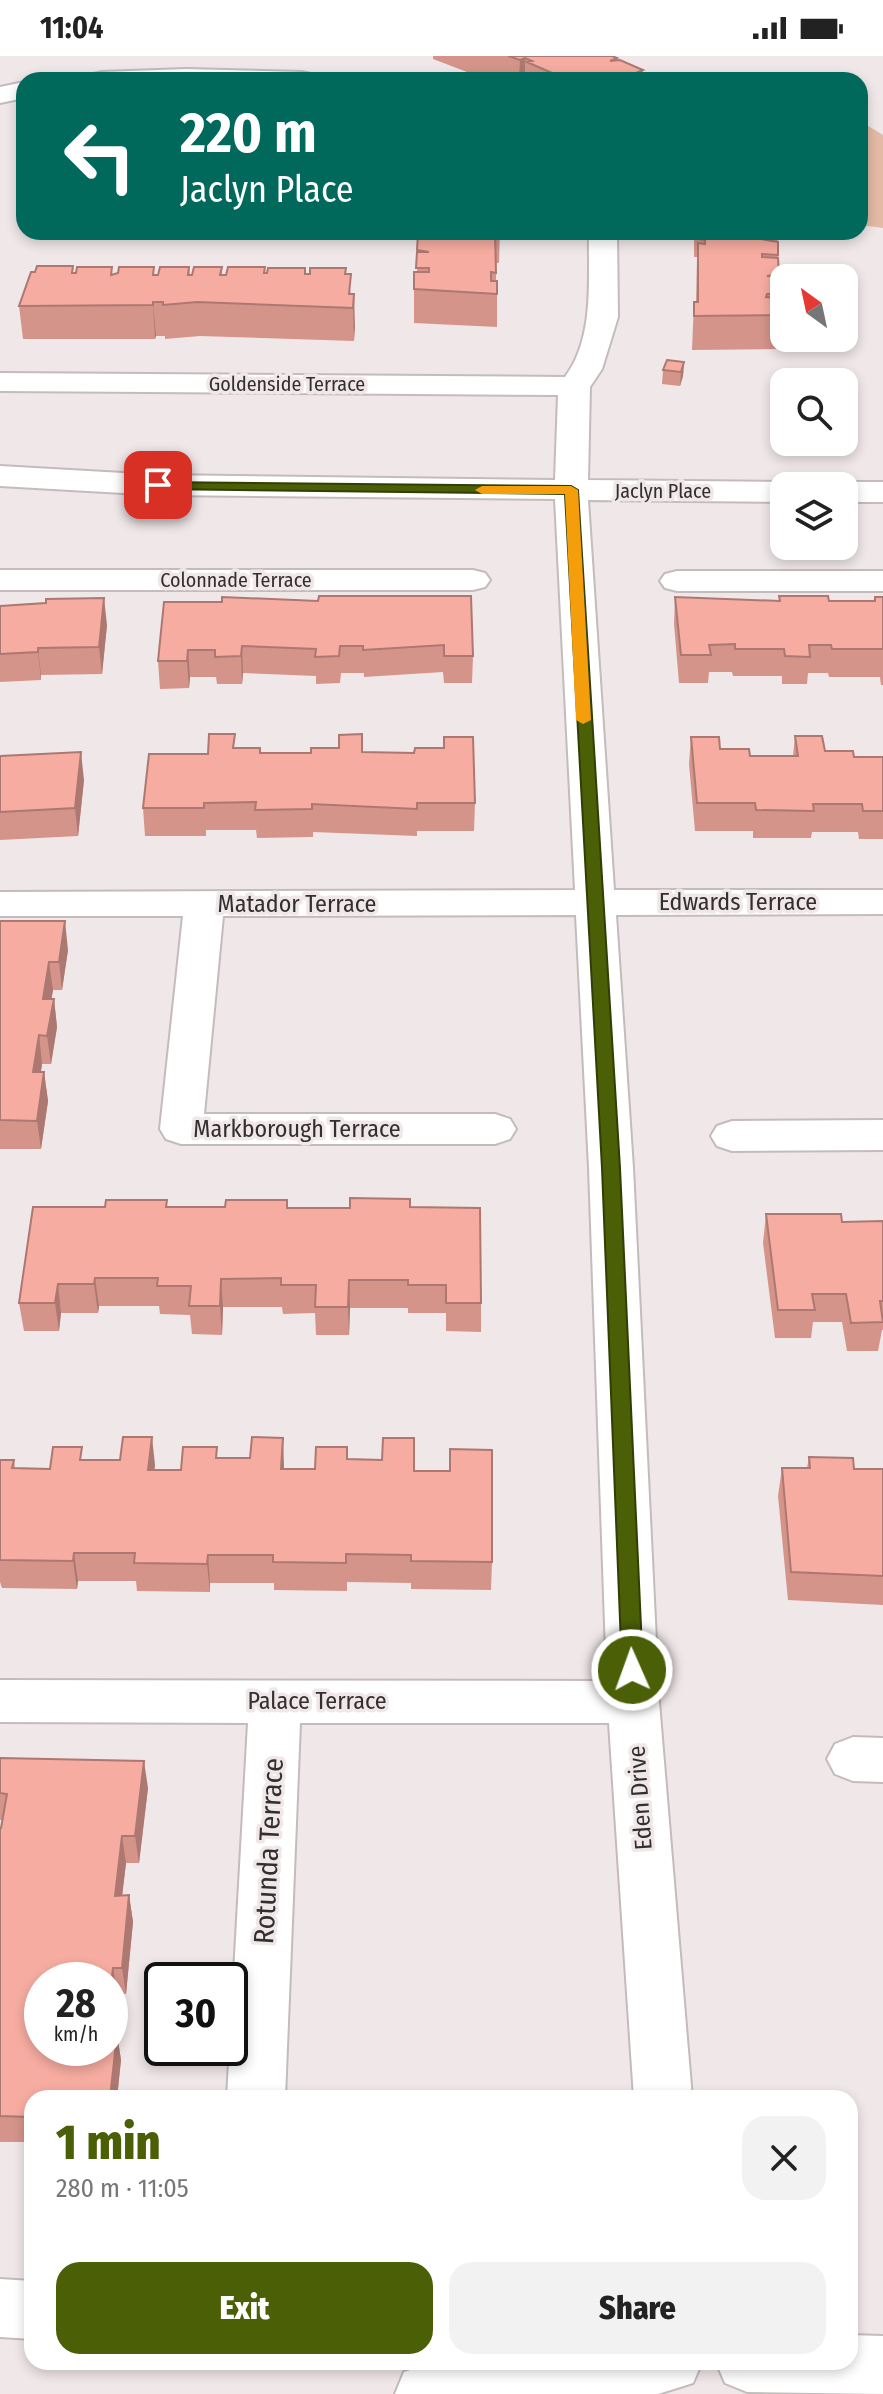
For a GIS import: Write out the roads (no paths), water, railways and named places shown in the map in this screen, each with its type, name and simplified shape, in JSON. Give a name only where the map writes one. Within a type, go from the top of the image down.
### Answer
[{"type":"street","points":[[574,386],[587,369],[603,317],[603,240]]},
{"type":"street","name":"Goldenside Terrace","points":[[0,382],[574,386]]},
{"type":"street","name":"Eden Drive","points":[[574,386],[571,490],[611,1168],[633,1702],[662,2090]]},
{"type":"street","name":"Jaclyn Place","points":[[0,476],[158,485],[770,492]]},
{"type":"street","name":"Jaclyn Place","points":[[0,493],[158,485]]},
{"type":"street","points":[[858,492],[883,492]]},
{"type":"street","name":"Colonnade Terrace","points":[[0,580],[473,580]]},
{"type":"street","points":[[677,581],[883,581]]},
{"type":"street","name":"Edwards Terrace","points":[[593,902],[883,902]]},
{"type":"street","name":"Matador Terrace","points":[[0,904],[593,902]]},
{"type":"street","name":"Markborough Terrace","points":[[204,905],[181,1129],[495,1129]]},
{"type":"street","points":[[732,1136],[883,1135]]},
{"type":"street","name":"Palace Terrace","points":[[0,1701],[633,1702]]},
{"type":"street","name":"Rotunda Terrace","points":[[256,2090],[275,1701]]},
{"type":"street","points":[[0,2308],[24,2310]]},
{"type":"street","points":[[858,2365],[883,2366]]},
{"type":"street","points":[[426,2394],[610,2370]]},
{"type":"street","points":[[683,2370],[684,2394]]}]
